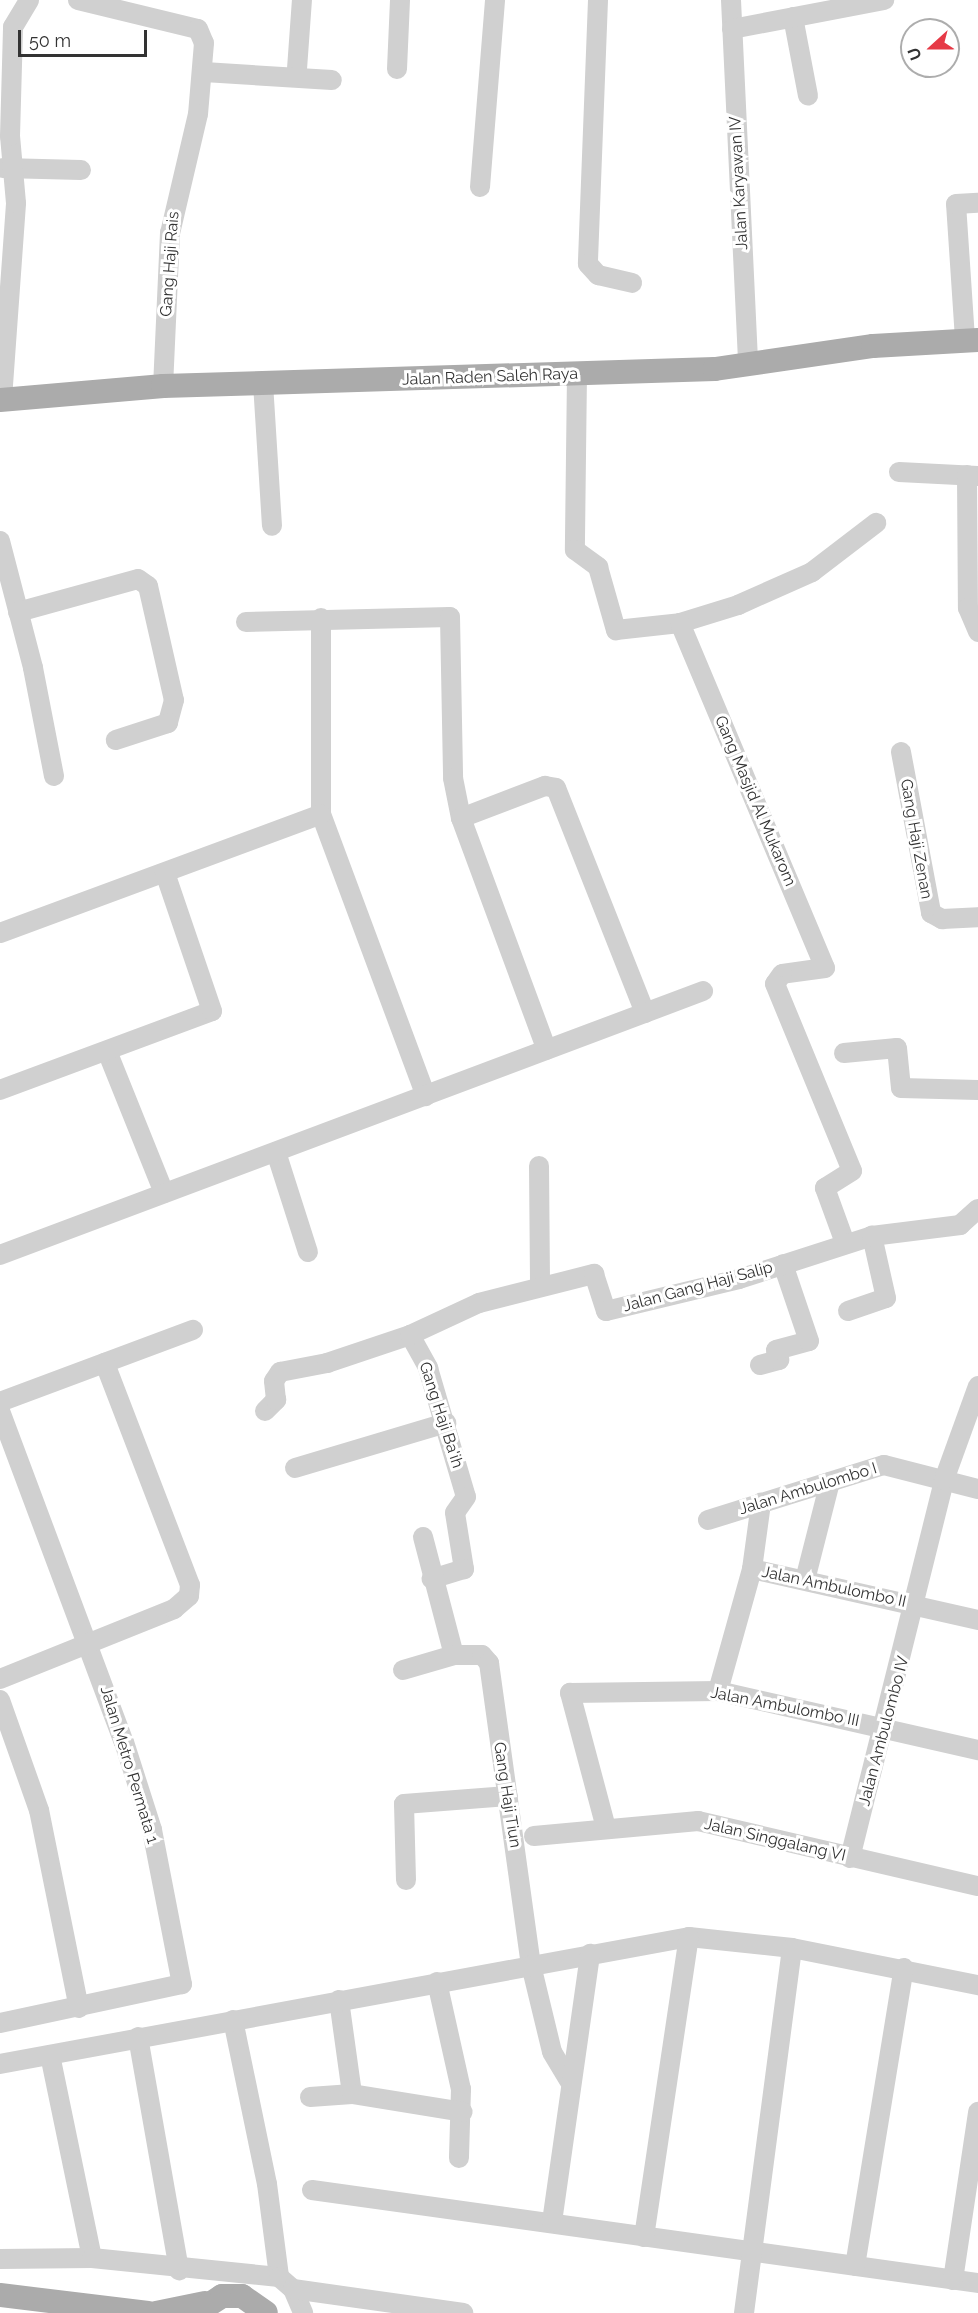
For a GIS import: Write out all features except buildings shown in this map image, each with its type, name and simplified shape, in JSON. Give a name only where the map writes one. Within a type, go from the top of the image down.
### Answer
[{"type":"main road","name":"Jalan Raden Saleh Raya","points":[[1,399],[163,386],[577,374],[748,366],[873,346],[972,340]]},
{"type":"main road","points":[[0,2295],[148,2313]]},
{"type":"main road","points":[[156,2313],[200,2308],[222,2295],[242,2296],[266,2313]]},
{"type":"street","points":[[1,399],[16,203],[7,168],[5,70],[13,27],[29,0]]},
{"type":"street","name":"Gang Haji Rais","points":[[78,0],[198,29],[204,43],[204,72],[175,199],[163,386]]},
{"type":"street","points":[[297,69],[302,0]]},
{"type":"street","points":[[397,69],[400,0]]},
{"type":"street","points":[[480,187],[495,0]]},
{"type":"street","points":[[598,0],[588,264],[598,275],[632,283]]},
{"type":"street","name":"Jalan Karyawan IV","points":[[732,0],[748,366]]},
{"type":"street","points":[[732,29],[884,0]]},
{"type":"street","points":[[793,17],[808,96]]},
{"type":"street","points":[[204,72],[332,80]]},
{"type":"street","points":[[7,168],[81,170]]},
{"type":"street","points":[[972,340],[956,204],[978,203]]},
{"type":"street","points":[[577,374],[575,550],[598,567],[616,630],[680,623],[812,572],[876,523]]},
{"type":"street","points":[[263,384],[272,526]]},
{"type":"street","points":[[899,472],[972,476],[973,609],[978,632]]},
{"type":"street","points":[[0,541],[54,776]]},
{"type":"street","points":[[18,612],[138,579],[148,586],[174,700],[168,723],[116,740]]},
{"type":"street","points":[[246,622],[321,618],[450,617],[453,778],[461,818],[547,1050]]},
{"type":"street","points":[[321,618],[321,814],[426,1096]]},
{"type":"street","name":"Gang Masjid Al Mukarom","points":[[680,623],[825,968],[782,974],[776,984],[852,1172],[825,1188],[845,1243]]},
{"type":"street","name":"Gang Haji Zenan","points":[[901,752],[931,913],[942,919],[978,917]]},
{"type":"street","points":[[461,818],[545,786],[556,788],[645,1014]]},
{"type":"street","points":[[0,933],[321,814]]},
{"type":"street","points":[[0,1090],[213,1011],[165,873]]},
{"type":"street","points":[[0,1255],[703,991]]},
{"type":"street","points":[[844,1053],[897,1048],[901,1088],[978,1090]]},
{"type":"street","points":[[107,1051],[164,1193]]},
{"type":"street","points":[[276,1152],[308,1252]]},
{"type":"street","points":[[539,1166],[540,1287]]},
{"type":"street","name":"Jalan Gang Haji Salip","points":[[265,1412],[276,1400],[274,1382],[280,1372],[327,1363],[411,1335],[479,1303],[594,1274],[606,1311],[783,1264],[872,1236],[960,1225],[978,1209]]},
{"type":"street","points":[[848,1311],[886,1298],[872,1236]]},
{"type":"street","points":[[759,1365],[779,1360],[776,1350],[809,1341],[783,1264]]},
{"type":"street","points":[[0,1402],[193,1330]]},
{"type":"street","name":"Gang Haji Ba'ih","points":[[411,1335],[446,1423],[466,1497],[455,1513],[464,1569],[432,1579]]},
{"type":"street","points":[[0,1679],[174,1609],[189,1596],[190,1585],[105,1363]]},
{"type":"street","points":[[915,1605],[944,1480],[978,1386]]},
{"type":"street","name":"Jalan Metro Permata 1","points":[[0,1411],[89,1644],[152,1830],[182,1984],[79,2008],[0,2023]]},
{"type":"street","points":[[295,1468],[446,1423]]},
{"type":"street","name":"Jalan Ambulombo I","points":[[708,1520],[884,1465],[978,1489]]},
{"type":"street","points":[[805,1580],[830,1482]]},
{"type":"street","points":[[718,1691],[752,1569],[760,1503]]},
{"type":"street","points":[[423,1537],[432,1579],[454,1655]]},
{"type":"street","name":"Jalan Ambulombo II","points":[[752,1569],[978,1620]]},
{"type":"street","name":"Jalan Ambulombo IV","points":[[850,1858],[887,1727],[915,1605]]},
{"type":"street","name":"Gang Haji Tiun","points":[[403,1670],[454,1655],[482,1655],[489,1663],[531,1965],[552,2052],[569,2080]]},
{"type":"street","name":"Jalan Ambulombo III","points":[[606,1828],[570,1693],[718,1691],[887,1727],[978,1750]]},
{"type":"street","points":[[0,1700],[39,1809],[79,2008]]},
{"type":"street","points":[[406,1880],[404,1804],[508,1796]]},
{"type":"street","name":"Jalan Singgalang VI","points":[[534,1836],[698,1821],[978,1886]]},
{"type":"street","points":[[644,2236],[689,1938]]},
{"type":"street","points":[[0,2064],[590,1954],[689,1938],[792,1948],[904,1968],[978,1985]]},
{"type":"street","points":[[744,2313],[749,2251],[792,1948]]},
{"type":"street","points":[[552,2222],[569,2080],[590,1954]]},
{"type":"street","points":[[855,2266],[904,1968]]},
{"type":"street","points":[[437,1982],[464,2112],[459,2158]]},
{"type":"street","points":[[339,2000],[352,2094]]},
{"type":"street","points":[[233,2020],[286,2283],[303,2313]]},
{"type":"street","points":[[138,2037],[179,2270]]},
{"type":"street","points":[[50,2055],[92,2258]]},
{"type":"street","points":[[310,2097],[352,2094],[464,2112]]},
{"type":"street","points":[[953,2280],[978,2112]]},
{"type":"street","points":[[312,2190],[978,2283]]},
{"type":"street","points":[[0,2259],[92,2258],[286,2283],[463,2313]]}]
